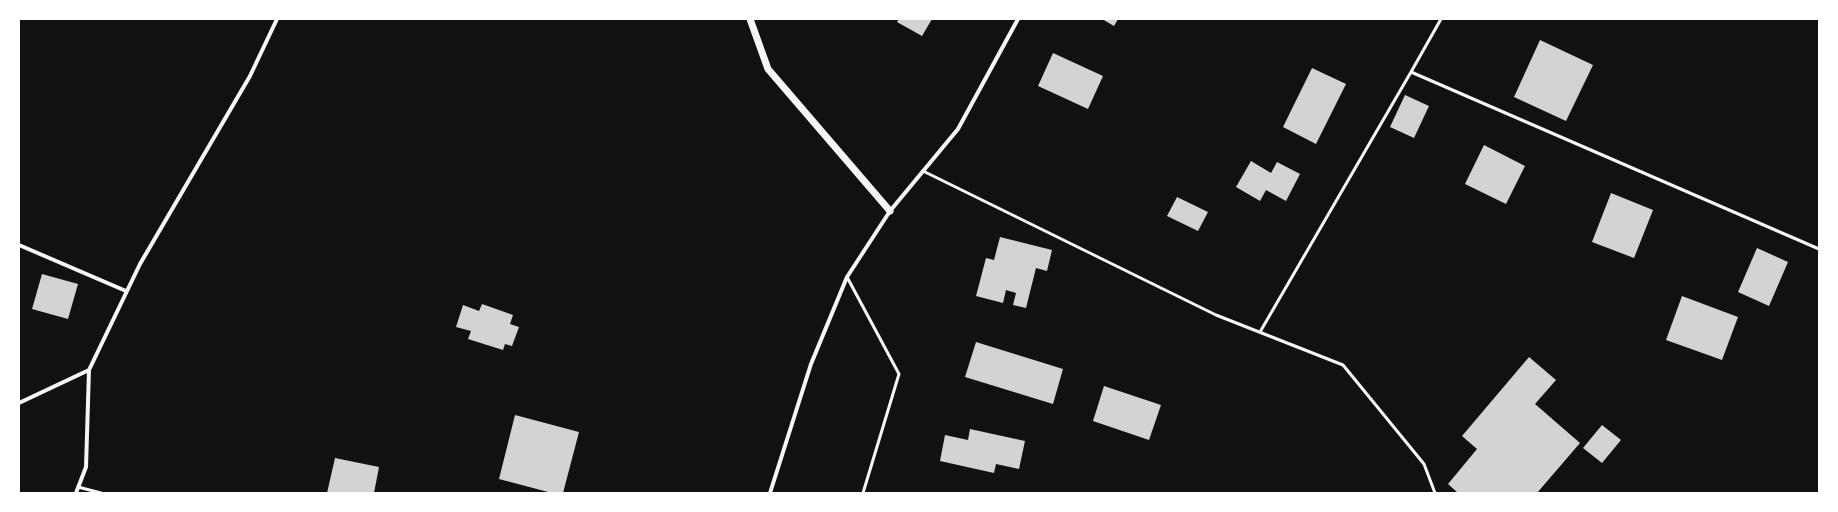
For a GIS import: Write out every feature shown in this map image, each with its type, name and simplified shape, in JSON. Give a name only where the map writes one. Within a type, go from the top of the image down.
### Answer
[{"type":"street","points":[[76,493],[86,466],[89,370],[140,264],[250,76],[277,19]]},
{"type":"street","points":[[750,19],[768,69],[890,211]]},
{"type":"street","points":[[770,493],[811,364],[847,277],[890,211],[958,129],[1018,19]]},
{"type":"street","points":[[19,244],[126,291]]},
{"type":"street","points":[[19,403],[89,370]]},
{"type":"lane","points":[[1260,332],[1441,19]]},
{"type":"lane","points":[[1411,72],[1819,249]]},
{"type":"lane","points":[[923,171],[1216,315],[1343,365],[1424,464],[1435,493]]},
{"type":"lane","points":[[847,277],[899,374],[862,493]]},
{"type":"lane","points":[[78,486],[101,493]]},
{"type":"building","points":[[899,19],[932,19],[922,36],[897,22]]},
{"type":"building","points":[[1102,19],[1118,19],[1114,26]]},
{"type":"building","points":[[1540,40],[1593,65],[1566,121],[1514,97]]},
{"type":"building","points":[[1053,53],[1103,76],[1088,109],[1038,86]]},
{"type":"building","points":[[1312,68],[1346,84],[1316,144],[1283,127]]},
{"type":"building","points":[[1405,95],[1429,106],[1414,138],[1390,127]]},
{"type":"building","points":[[1484,145],[1525,166],[1506,204],[1465,184]]},
{"type":"building","points":[[1251,161],[1271,173],[1277,162],[1300,174],[1286,201],[1266,190],[1260,201],[1236,187]]},
{"type":"building","points":[[1611,193],[1653,210],[1634,258],[1592,242]]},
{"type":"building","points":[[1177,197],[1208,212],[1198,231],[1167,216]]},
{"type":"building","points":[[1000,237],[1052,250],[1047,271],[1036,268],[1026,308],[1013,305],[1016,293],[1006,290],[1003,303],[976,296],[986,258],[994,260]]},
{"type":"building","points":[[1757,248],[1788,262],[1769,306],[1738,292]]},
{"type":"building","points":[[42,274],[78,284],[68,319],[32,309]]},
{"type":"building","points":[[1682,296],[1738,317],[1722,360],[1666,340]]},
{"type":"building","points":[[482,304],[513,315],[510,324],[519,327],[512,346],[505,344],[503,350],[468,339],[471,331],[456,327],[463,305],[479,311]]},
{"type":"building","points":[[976,342],[1063,369],[1053,404],[965,377]]},
{"type":"building","points":[[1529,357],[1556,380],[1535,404],[1580,443],[1537,493],[1458,493],[1448,484],[1477,449],[1462,436]]},
{"type":"building","points":[[1104,386],[1161,405],[1149,440],[1093,421]]},
{"type":"building","points":[[515,415],[579,432],[563,493],[552,493],[499,479]]},
{"type":"building","points":[[1602,425],[1621,440],[1602,463],[1583,448]]},
{"type":"building","points":[[970,429],[1025,441],[1019,469],[996,464],[994,473],[940,461],[945,435],[968,440]]},
{"type":"building","points":[[335,458],[379,467],[374,493],[327,493]]}]
